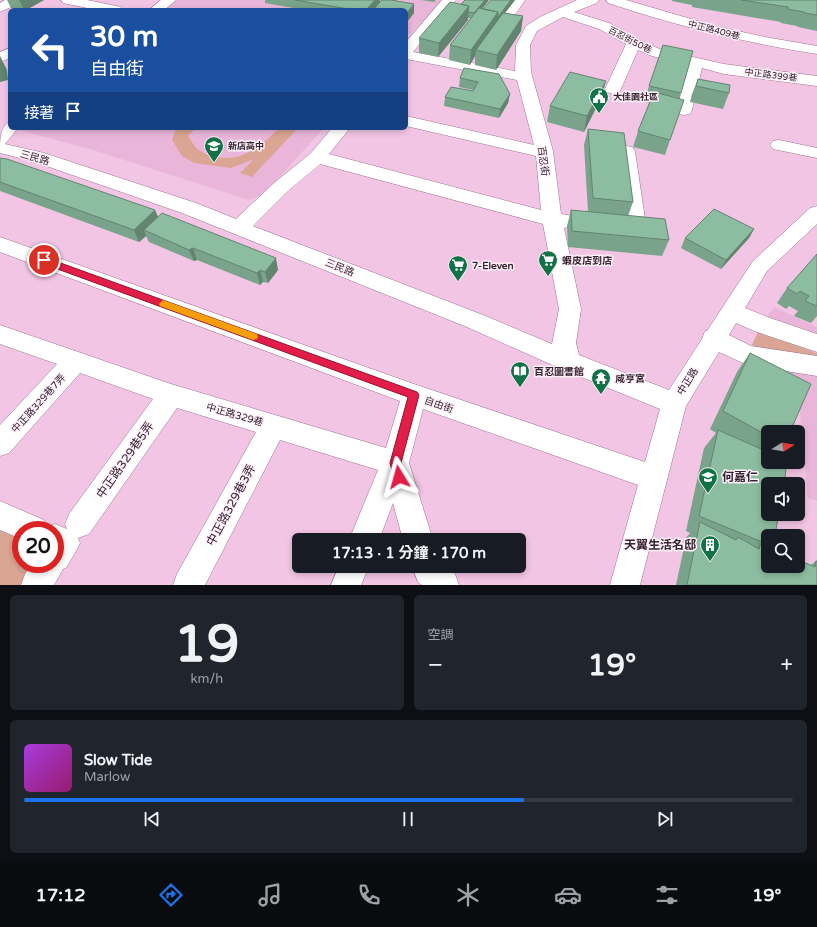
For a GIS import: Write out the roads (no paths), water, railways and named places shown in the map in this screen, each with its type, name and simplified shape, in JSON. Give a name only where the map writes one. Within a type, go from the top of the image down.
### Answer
[{"type":"street","points":[[0,8],[15,0]]},
{"type":"street","points":[[68,0],[106,8]]},
{"type":"street","points":[[159,8],[169,0]]},
{"type":"street","points":[[408,49],[450,0]]},
{"type":"street","points":[[506,16],[518,0]]},
{"type":"street","name":"中正路409巷","points":[[613,0],[655,15],[762,42],[817,50]]},
{"type":"street","name":"百忍街50巷","points":[[577,4],[604,26],[634,43],[657,53],[724,69]]},
{"type":"street","name":"百忍街","points":[[568,361],[564,343],[570,309],[552,220],[544,153],[524,76],[523,45],[531,29],[545,20],[577,4]]},
{"type":"street","points":[[614,89],[634,43]]},
{"type":"street","points":[[444,62],[453,49]]},
{"type":"street","points":[[408,55],[524,76]]},
{"type":"street","points":[[684,110],[696,63]]},
{"type":"street","name":"中正路399巷","points":[[724,69],[817,81]]},
{"type":"street","points":[[0,126],[8,116]]},
{"type":"street","points":[[408,121],[544,153]]},
{"type":"street","points":[[0,140],[8,130]]},
{"type":"street","points":[[240,227],[282,187],[317,157],[339,130]]},
{"type":"street","points":[[779,145],[817,153]]},
{"type":"street","points":[[317,157],[552,220],[636,226],[626,146]]},
{"type":"street","name":"三民路","points":[[0,148],[38,157],[189,208],[240,227],[475,321],[568,361],[674,403]]},
{"type":"street","name":"中正路","points":[[625,585],[674,403],[713,338],[760,266],[817,213]]},
{"type":"street","name":"自由街","points":[[0,244],[414,395],[654,478]]},
{"type":"street","points":[[731,311],[762,325],[817,343]]},
{"type":"street","name":"中正路329巷","points":[[0,334],[171,395],[396,463]]},
{"type":"street","points":[[713,338],[747,355],[817,366]]},
{"type":"street","name":"中正路329巷7弄","points":[[0,444],[75,361]]},
{"type":"street","name":"中正路329巷5弄","points":[[64,542],[171,395]]},
{"type":"street","points":[[367,533],[396,463],[414,395]]},
{"type":"street","name":"中正路329巷3弄","points":[[188,585],[274,425]]},
{"type":"street","points":[[396,463],[416,533]]},
{"type":"street","points":[[0,515],[14,521]]},
{"type":"street","name":"中正路329巷5弄","points":[[36,585],[44,573]]},
{"type":"street","points":[[346,585],[351,573]]},
{"type":"street","points":[[431,573],[444,585]]},
{"type":"place","name":"大佳園社區","points":[[599,114]]},
{"type":"place","name":"新店高中","points":[[214,163]]},
{"type":"place","name":"蝦皮店到店","points":[[548,277]]},
{"type":"place","name":"7-Eleven","points":[[458,282]]},
{"type":"place","name":"百忍圖書館","points":[[520,388]]},
{"type":"place","name":"咸亨宮","points":[[601,395]]},
{"type":"place","name":"何嘉仁","points":[[708,494]]},
{"type":"place","name":"天翼生活名邸","points":[[710,562]]}]
